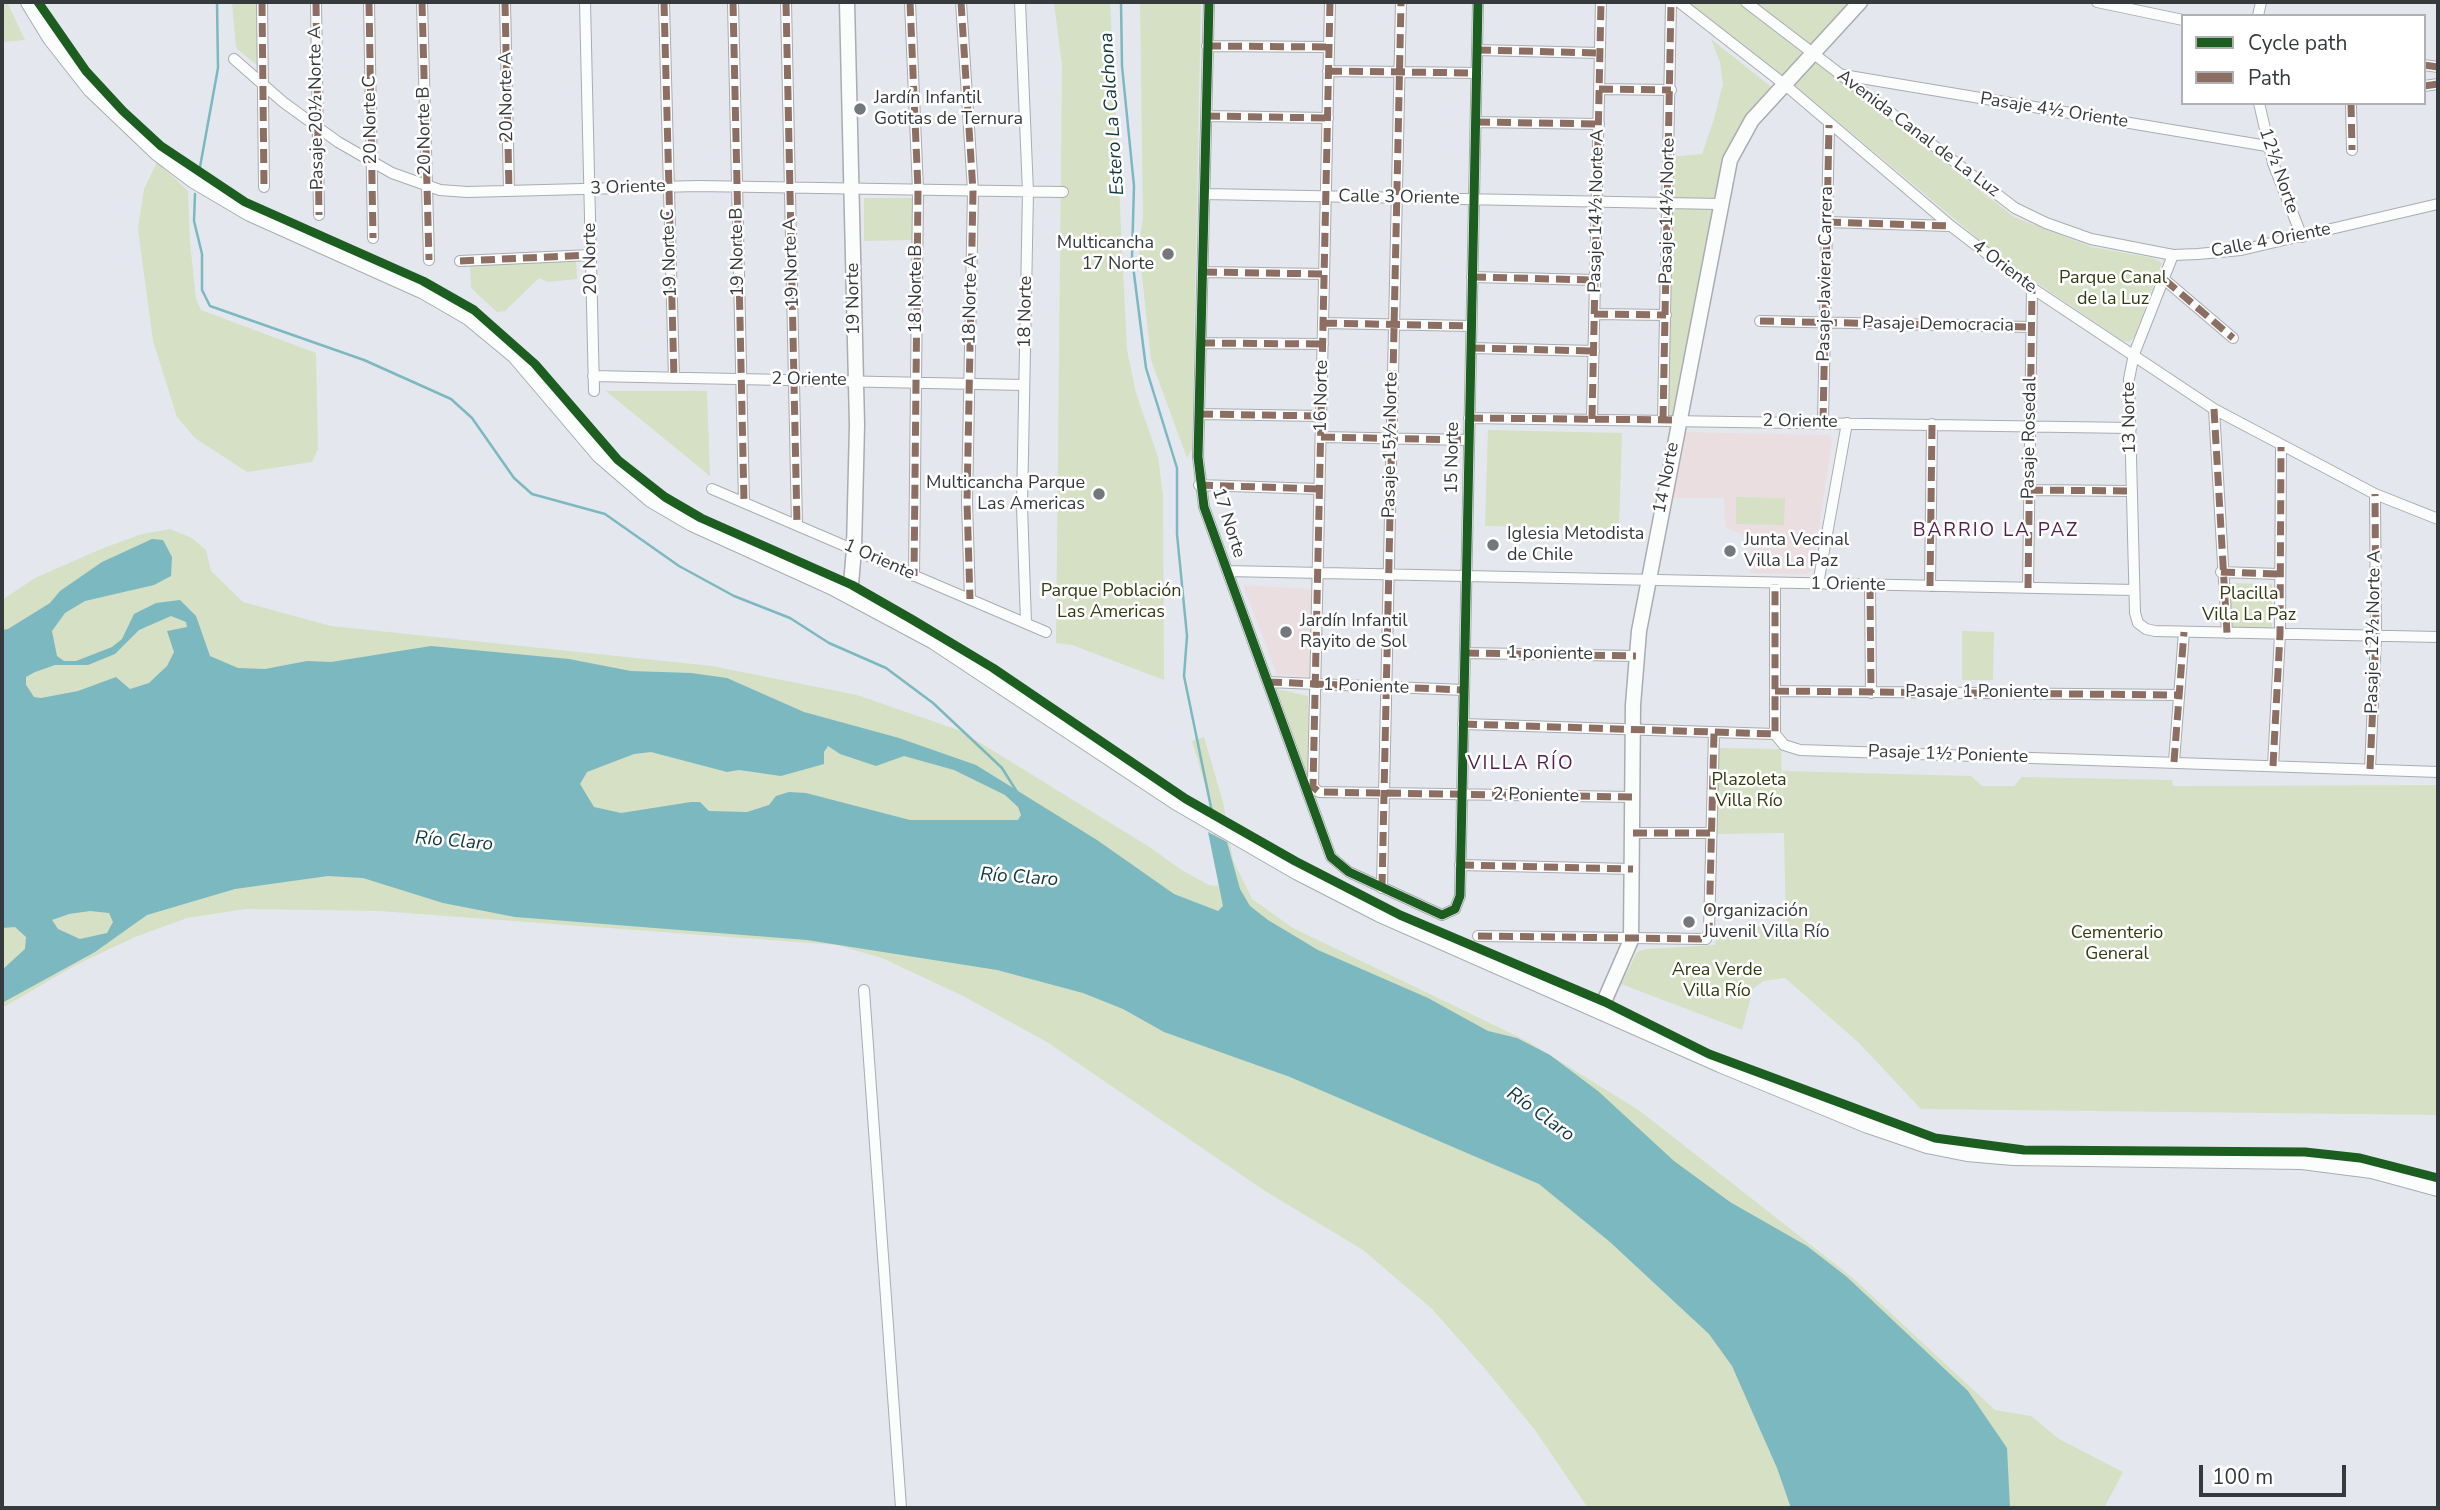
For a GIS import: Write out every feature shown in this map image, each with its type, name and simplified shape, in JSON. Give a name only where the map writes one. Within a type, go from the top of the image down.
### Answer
[{"type":"main road","points":[[29,2],[51,38],[91,89],[138,136],[175,167],[214,193],[261,218],[456,309],[515,355],[591,445],[639,490],[699,527],[850,596],[976,667],[1177,802],[1245,842],[1410,928],[1868,1125],[1947,1150],[2013,1157],[2302,1161],[2372,1170],[2438,1188]]},
{"type":"street","points":[[262,2],[264,187]]},
{"type":"street","name":"Pasaje 20½ Norte A","points":[[316,2],[318,215]]},
{"type":"street","name":"20 Norte C","points":[[369,2],[373,238]]},
{"type":"street","name":"20 Norte B","points":[[422,2],[429,260]]},
{"type":"street","name":"20 Norte A","points":[[505,2],[509,191]]},
{"type":"street","name":"20 Norte","points":[[585,2],[594,391]]},
{"type":"street","name":"19 Norte C","points":[[664,2],[674,378]]},
{"type":"street","name":"19 Norte B","points":[[733,2],[744,502]]},
{"type":"street","name":"19 Norte A","points":[[786,2],[797,525]]},
{"type":"street","name":"19 Norte","points":[[847,2],[856,382],[854,549],[850,596]]},
{"type":"street","name":"18 Norte B","points":[[910,2],[918,190],[914,576]]},
{"type":"street","name":"18 Norte A","points":[[961,2],[973,191],[967,502],[970,599]]},
{"type":"street","name":"18 Norte","points":[[1020,2],[1028,192],[1023,506],[1026,623]]},
{"type":"street","name":"17 Norte","points":[[1209,2],[1199,485],[1227,571],[1328,850],[1342,868],[1437,915],[1451,913]]},
{"type":"street","name":"16 Norte","points":[[1315,790],[1330,2]]},
{"type":"street","name":"Pasaje 15½ Norte","points":[[1382,888],[1401,2]]},
{"type":"street","name":"15 Norte","points":[[1451,913],[1460,901],[1478,2]]},
{"type":"street","name":"Pasaje 14½ Norte A","points":[[1592,419],[1601,2]]},
{"type":"street","name":"Pasaje 14½ Norte","points":[[1663,421],[1671,2]]},
{"type":"street","name":"4 Oriente","points":[[1679,2],[1784,84],[1951,226],[2032,288],[2214,409],[2281,447],[2375,494],[2438,519]]},
{"type":"street","name":"Avenida Canal de La Luz","points":[[1746,2],[2015,208],[2046,223],[2102,242]]},
{"type":"street","name":"14 Norte","points":[[1600,1012],[1632,940],[1632,729],[1636,656],[1647,582],[1719,204],[1735,147],[1752,120],[1860,2]]},
{"type":"street","points":[[2097,2],[2181,20]]},
{"type":"street","points":[[1208,46],[1329,47]]},
{"type":"street","points":[[1477,50],[1600,53]]},
{"type":"street","name":"3 Oriente","points":[[234,59],[318,129],[372,163],[426,187],[453,192],[668,187],[1063,192]]},
{"type":"street","points":[[1328,71],[1476,73]]},
{"type":"street","name":"Pasaje 4½ Oriente","points":[[1841,75],[2267,146]]},
{"type":"street","points":[[1599,89],[1671,90]]},
{"type":"street","name":"12½ Norte","points":[[2259,105],[2267,146],[2302,237]]},
{"type":"street","points":[[2351,105],[2352,150]]},
{"type":"street","points":[[1206,116],[1328,118]]},
{"type":"street","points":[[1476,122],[1598,124]]},
{"type":"street","name":"Pasaje Javiera Carrera","points":[[1823,422],[1829,125]]},
{"type":"street","name":"Calle 3 Oriente","points":[[1205,194],[1719,204]]},
{"type":"street","name":"Calle 4 Oriente","points":[[2102,242],[2173,255],[2241,250],[2438,204]]},
{"type":"street","points":[[1828,222],[1951,226]]},
{"type":"street","points":[[460,261],[591,255]]},
{"type":"street","name":"13 Norte","points":[[2134,590],[2129,379],[2134,354],[2173,255]]},
{"type":"street","points":[[1203,272],[1324,274]]},
{"type":"street","points":[[1472,276],[1595,280]]},
{"type":"street","points":[[2165,280],[2233,338]]},
{"type":"street","name":"Pasaje Rosedal","points":[[2028,588],[2032,288]]},
{"type":"street","points":[[1594,314],[1666,315]]},
{"type":"street","name":"Pasaje Democracia","points":[[1760,321],[2031,327]]},
{"type":"street","points":[[1323,323],[1471,326]]},
{"type":"street","points":[[1201,343],[1323,344]]},
{"type":"street","points":[[1471,348],[1594,351]]},
{"type":"street","name":"2 Oriente","points":[[593,376],[1024,385]]},
{"type":"street","points":[[2214,409],[2221,572],[2227,633]]},
{"type":"street","points":[[1199,414],[1321,416]]},
{"type":"street","name":"2 Oriente","points":[[1469,418],[2131,428]]},
{"type":"street","points":[[1818,584],[1847,423]]},
{"type":"street","points":[[1930,586],[1933,424]]},
{"type":"street","points":[[1321,438],[1469,440]]},
{"type":"street","points":[[2273,766],[2280,634],[2278,574],[2281,447]]},
{"type":"street","points":[[1199,485],[1319,489]]},
{"type":"street","name":"1 Oriente","points":[[712,489],[1046,632]]},
{"type":"street","points":[[2029,490],[2132,491]]},
{"type":"street","name":"Pasaje 12½ Norte A","points":[[2370,769],[2376,636],[2375,494]]},
{"type":"street","name":"1 Oriente","points":[[1227,571],[1647,582],[2134,590]]},
{"type":"street","points":[[2221,572],[2278,574]]},
{"type":"street","points":[[1775,584],[1775,734]]},
{"type":"street","points":[[1870,585],[1871,693]]},
{"type":"street","points":[[2134,590],[2135,614],[2141,626],[2150,631],[2438,637]]},
{"type":"street","points":[[2174,762],[2184,632]]},
{"type":"street","name":"1 poniente","points":[[1465,653],[1636,656]]},
{"type":"street","name":"1 Poniente","points":[[1268,682],[1464,690]]},
{"type":"street","name":"Pasaje 1 Poniente","points":[[1775,691],[2178,695]]},
{"type":"street","name":"Pasaje 1½ Poniente","points":[[1463,724],[1775,734],[1784,745],[1800,750],[2438,772]]},
{"type":"street","points":[[1478,936],[1706,939],[1709,932],[1714,732]]},
{"type":"street","name":"2 Poniente","points":[[1315,790],[1633,797]]},
{"type":"street","points":[[1633,833],[1711,833]]},
{"type":"street","points":[[1460,865],[1633,869]]},
{"type":"street","points":[[864,990],[901,1508]]},
{"type":"shaded area","points":[[1686,432],[1830,435],[1832,441],[1813,569],[1807,574],[1750,573],[1751,539],[1725,527],[1724,498],[1673,498]]},
{"type":"shaded area","name":"Jardín Infantil Rayito de Sol","points":[[1243,585],[1312,589],[1309,677],[1277,675]]},
{"type":"green space","points":[[2,2],[7,2],[25,40],[2,42]]},
{"type":"green space","points":[[232,2],[257,2],[259,67],[236,48]]},
{"type":"green space","name":"Parque Población Las Americas","points":[[1054,2],[1110,2],[1127,350],[1136,393],[1158,457],[1163,495],[1164,680],[1072,645],[1056,643],[1062,66]]},
{"type":"green space","points":[[1140,2],[1201,2],[1192,449],[1187,458],[1151,360],[1139,248],[1143,216]]},
{"type":"green space","name":"Parque Canal de la Luz","points":[[1687,2],[1852,2],[1805,53],[2014,217],[2092,247],[2153,258],[2162,263],[2134,337],[2129,342],[2123,341],[2006,262],[1799,89]]},
{"type":"green space","points":[[1711,39],[1779,93],[1732,148],[1676,417],[1666,416],[1670,157],[1702,154],[1723,84],[1720,62]]},
{"type":"green space","points":[[157,162],[188,191],[196,299],[201,310],[316,353],[318,449],[312,462],[247,472],[195,438],[177,417],[153,341],[138,229],[144,189]]},
{"type":"green space","points":[[864,198],[914,198],[914,240],[864,241]]},
{"type":"green space","points":[[470,260],[576,260],[577,279],[548,282],[539,278],[505,311],[497,312],[471,288]]},
{"type":"green space","points":[[606,391],[707,391],[710,476]]},
{"type":"green space","points":[[1488,430],[1622,433],[1619,529],[1485,526]]},
{"type":"green space","points":[[1736,497],[1785,498],[1784,525],[1736,524]]},
{"type":"green space","points":[[170,529],[192,538],[206,550],[211,571],[243,602],[331,626],[712,666],[857,695],[961,731],[1151,848],[1180,869],[1209,885],[1219,886],[1210,801],[1192,741],[1204,737],[1223,802],[1233,860],[1252,899],[1293,928],[1529,1042],[1640,1111],[1853,1278],[1995,1410],[2031,1416],[2059,1439],[2123,1472],[2104,1508],[1588,1508],[1535,1430],[1486,1370],[1432,1309],[1363,1250],[1265,1191],[1047,1042],[963,996],[882,958],[837,945],[379,911],[245,909],[187,918],[135,937],[76,965],[2,1008],[2,600],[35,578],[101,549],[142,534]]},
{"type":"green space","name":"Placilla Villa La Paz","points":[[2225,583],[2272,584],[2272,628],[2226,628]]},
{"type":"green space","points":[[1962,631],[1994,632],[1993,680],[1962,680]]},
{"type":"green space","points":[[1277,689],[1308,696],[1308,778]]},
{"type":"green space","name":"Cementerio General","points":[[1715,748],[1781,749],[1783,812],[1783,771],[1971,776],[1982,786],[2014,786],[2022,777],[2172,780],[2173,786],[2438,785],[2438,1115],[1921,1109],[1859,1043],[1785,978],[1763,981],[1753,989],[1742,1030],[1621,984],[1637,952],[1646,949],[1715,945],[1718,926],[1786,927],[1784,833],[1717,834]]},
{"type":"water","name":"Río Claro","points":[[152,539],[163,540],[172,557],[171,576],[154,585],[85,601],[65,613],[52,631],[57,656],[64,661],[76,661],[112,647],[122,639],[134,614],[156,603],[180,600],[196,616],[210,656],[238,668],[265,669],[307,661],[331,662],[431,646],[569,659],[631,671],[691,673],[727,678],[804,712],[899,738],[976,765],[1097,840],[1174,894],[1218,911],[1223,906],[1208,832],[1227,842],[1240,889],[1250,906],[1268,920],[1318,950],[1428,998],[1488,1031],[1517,1038],[1550,1055],[1598,1091],[1674,1161],[1730,1202],[1807,1246],[1847,1277],[1968,1391],[2007,1448],[2010,1508],[1791,1508],[1777,1468],[1732,1366],[1709,1334],[1610,1242],[1539,1184],[1290,1077],[1164,1032],[1123,1009],[1083,993],[997,970],[807,940],[515,917],[443,903],[363,878],[328,876],[235,889],[147,915],[95,952],[2,1003],[2,970],[25,949],[26,937],[15,927],[2,928],[2,630],[50,603],[60,591],[102,562]],"holes":[[[171,616],[186,622],[187,627],[167,631],[174,652],[167,666],[149,683],[130,689],[116,677],[78,691],[41,698],[34,697],[26,685],[26,677],[55,665],[88,665],[115,654],[139,630]],[[828,746],[840,754],[876,766],[904,756],[954,770],[1005,795],[1018,807],[1021,815],[1018,820],[910,820],[806,793],[789,792],[776,796],[769,805],[747,812],[709,811],[700,802],[691,802],[621,813],[594,807],[580,784],[587,772],[634,754],[651,752],[727,772],[739,770],[781,776],[824,764],[824,752]],[[90,911],[109,913],[113,922],[107,933],[80,939],[58,929],[52,920]]]},
{"type":"waterway","points":[[200,167],[218,68],[217,2]]},
{"type":"waterway","name":"Estero La Calchona","points":[[1121,2],[1122,66],[1134,186],[1132,258],[1146,368],[1177,468],[1177,534],[1187,636],[1184,676],[1213,817]]},
{"type":"waterway","points":[[195,194],[194,221],[202,254],[202,290],[210,306],[364,360],[451,399],[472,418],[514,478],[532,494],[605,514],[679,566],[734,596],[790,618],[829,643],[886,668],[933,703],[1002,768],[1017,792]]},
{"type":"marked path","points":[[262,2],[264,187]]},
{"type":"marked path","points":[[316,2],[319,215]]},
{"type":"marked path","points":[[369,2],[373,238]]},
{"type":"marked path","points":[[422,2],[429,260]]},
{"type":"marked path","points":[[505,2],[509,191]]},
{"type":"marked path","points":[[664,2],[674,378]]},
{"type":"marked path","points":[[733,2],[744,502]]},
{"type":"marked path","points":[[786,2],[797,525]]},
{"type":"marked path","points":[[910,2],[918,190],[914,576]]},
{"type":"marked path","points":[[961,2],[973,191],[967,502],[970,599]]},
{"type":"marked path","points":[[1330,2],[1313,787],[1319,792],[1633,797]]},
{"type":"marked path","points":[[1382,888],[1401,2]]},
{"type":"marked path","points":[[1592,419],[1601,2]]},
{"type":"marked path","points":[[1663,420],[1671,2]]},
{"type":"marked path","points":[[1207,46],[1329,47]]},
{"type":"marked path","points":[[1477,50],[1600,53]]},
{"type":"marked path","points":[[2426,65],[2438,67]]},
{"type":"marked path","points":[[1328,71],[1477,73]]},
{"type":"marked path","points":[[2426,86],[2438,84]]},
{"type":"marked path","points":[[1599,89],[1671,90]]},
{"type":"marked path","points":[[2351,105],[2352,150]]},
{"type":"marked path","points":[[1206,116],[1328,118]]},
{"type":"marked path","points":[[1476,122],[1599,124]]},
{"type":"marked path","points":[[1823,422],[1829,125]]},
{"type":"marked path","points":[[1827,222],[1951,226]]},
{"type":"marked path","points":[[460,261],[591,255]]},
{"type":"marked path","points":[[1203,272],[1324,274]]},
{"type":"marked path","points":[[1472,277],[1595,280]]},
{"type":"marked path","points":[[2165,280],[2233,338]]},
{"type":"marked path","points":[[2028,588],[2032,288]]},
{"type":"marked path","points":[[1594,314],[1666,315]]},
{"type":"marked path","points":[[1760,321],[2031,327]]},
{"type":"marked path","points":[[1323,323],[1471,326]]},
{"type":"marked path","points":[[1201,343],[1323,344]]},
{"type":"marked path","points":[[1471,348],[1594,351]]},
{"type":"marked path","points":[[2214,409],[2227,633]]},
{"type":"marked path","points":[[1199,414],[1321,416]]},
{"type":"marked path","points":[[1469,418],[1679,420]]},
{"type":"marked path","points":[[1930,586],[1932,424]]},
{"type":"marked path","points":[[1321,437],[1469,440]]},
{"type":"marked path","points":[[2273,766],[2280,634],[2281,447]]},
{"type":"marked path","points":[[1199,485],[1319,489]]},
{"type":"marked path","points":[[2029,490],[2132,491]]},
{"type":"marked path","points":[[2370,769],[2376,636],[2375,494]]},
{"type":"marked path","points":[[2221,572],[2278,574]]},
{"type":"marked path","points":[[1463,724],[1775,734],[1775,584]]},
{"type":"marked path","points":[[1870,585],[1871,693]]},
{"type":"marked path","points":[[2174,762],[2184,632]]},
{"type":"marked path","points":[[1465,653],[1636,656]]},
{"type":"marked path","points":[[1268,682],[1464,690]]},
{"type":"marked path","points":[[1775,691],[2178,695]]},
{"type":"marked path","points":[[1478,936],[1706,939],[1709,932],[1714,732]]},
{"type":"marked path","points":[[1633,833],[1711,833]]},
{"type":"marked path","points":[[1460,865],[1633,869]]},
{"type":"cycle path","points":[[38,2],[86,71],[123,111],[161,146],[245,202],[423,281],[474,310],[535,364],[618,460],[665,497],[701,518],[852,585],[993,668],[1186,799],[1295,861],[1400,915],[1605,1002],[1709,1054],[1935,1138],[2024,1150],[2305,1152],[2360,1158],[2438,1178]]},
{"type":"cycle path","points":[[1209,2],[1198,457],[1204,507],[1331,857],[1349,872],[1442,915],[1455,909],[1460,896],[1478,2]]},
{"type":"place","name":"Jardín Infantil Gotitas de Ternura","points":[[860,109]]},
{"type":"place","name":"Multicancha 17 Norte","points":[[1168,254]]},
{"type":"place","name":"Multicancha Parque Las Americas","points":[[1099,494]]},
{"type":"place","name":"Iglesia Metodista de Chile","points":[[1493,545]]},
{"type":"place","name":"Junta Vecinal Villa La Paz","points":[[1730,551]]},
{"type":"place","name":"Jardín Infantil Rayito de Sol","points":[[1286,632]]},
{"type":"place","name":"Organización Juvenil Villa Río","points":[[1689,922]]},
{"type":"district","name":"BARRIO LA PAZ","points":[[1996,531]]},
{"type":"district","name":"VILLA RÍO","points":[[1521,764]]},
{"type":"park label","name":"Plazoleta Villa Río","points":[[1749,791]]},
{"type":"park label","name":"Area Verde Villa Río","points":[[1717,981]]}]
